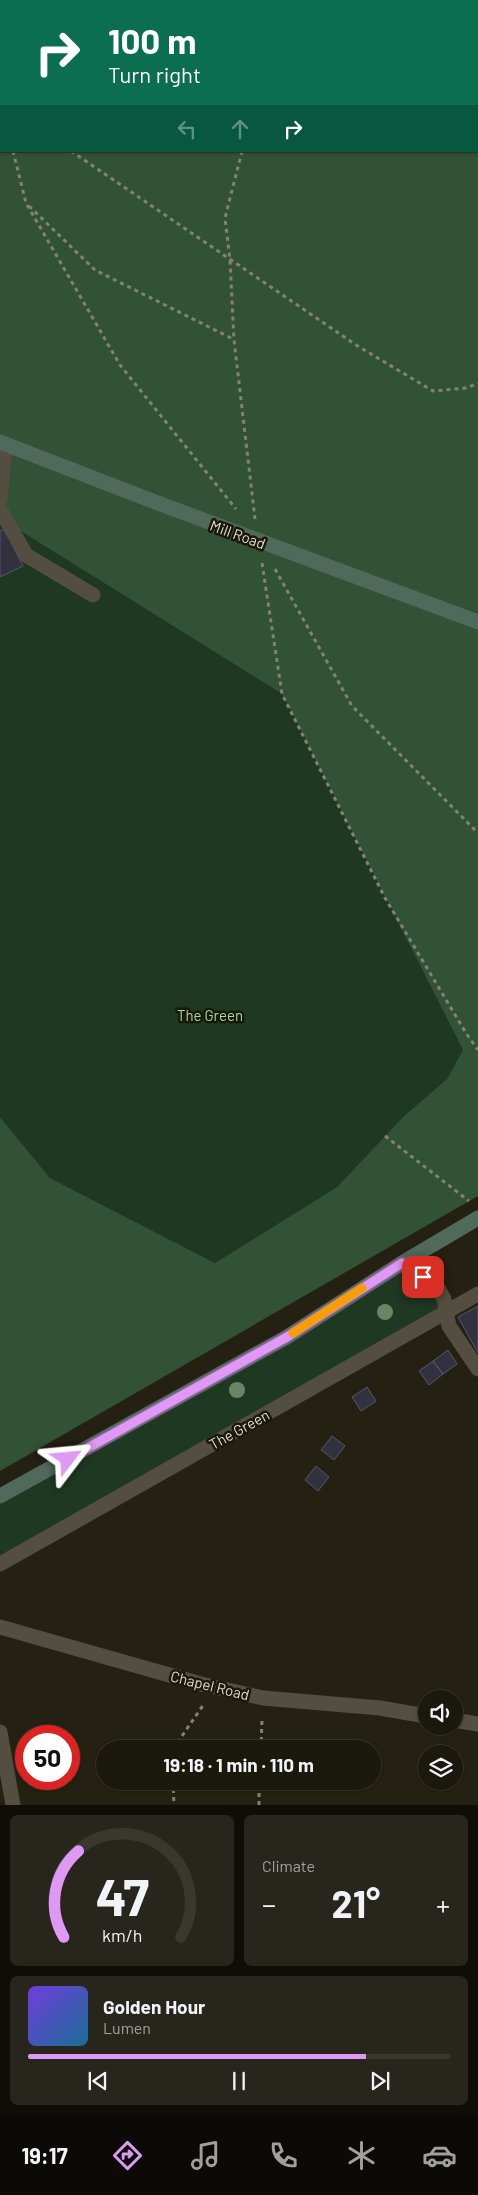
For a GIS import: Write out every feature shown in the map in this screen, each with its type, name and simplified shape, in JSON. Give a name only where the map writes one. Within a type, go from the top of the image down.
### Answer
[{"type":"main road","name":"Mill Road","points":[[3,444],[259,542],[478,622]]},
{"type":"main road","points":[[0,1496],[287,1337],[402,1263],[476,1212]]},
{"type":"street","points":[[0,499],[3,444]]},
{"type":"street","points":[[0,509],[26,555],[93,595]]},
{"type":"street","points":[[402,1263],[438,1288],[444,1299],[449,1326],[478,1369]]},
{"type":"street","name":"The Green","points":[[0,1564],[478,1294]]},
{"type":"street","name":"Chapel Road","points":[[0,1627],[216,1688],[263,1698],[380,1708],[418,1715]]},
{"type":"street","points":[[463,1721],[477,1722]]},
{"type":"street","points":[[0,1732],[13,1805]]},
{"type":"path","points":[[13,152],[26,203],[120,365],[238,513]]},
{"type":"path","points":[[72,152],[356,345],[433,391],[466,388],[478,383]]},
{"type":"path","points":[[242,152],[225,218],[230,260],[234,340],[259,542],[282,694],[385,898],[478,1050]]},
{"type":"path","points":[[26,203],[95,270],[234,340]]},
{"type":"path","points":[[259,542],[352,706],[478,834]]},
{"type":"path","points":[[385,1136],[476,1212]]},
{"type":"path","points":[[179,1740],[216,1688]]},
{"type":"path","points":[[261,1740],[263,1698]]},
{"type":"path","points":[[173,1790],[174,1805]]},
{"type":"path","points":[[259,1805],[260,1790]]},
{"type":"green space","points":[[0,152],[478,152],[478,1196],[0,1471],[0,1117],[50,1178],[215,1263],[337,1187],[404,1116],[447,1079],[463,1050],[282,694],[3,520],[0,522]]},
{"type":"green space","name":"The Green","points":[[3,520],[282,694],[463,1050],[447,1079],[404,1116],[337,1187],[215,1263],[50,1178],[0,1117],[0,522]]},
{"type":"green space","points":[[402,1263],[431,1282],[446,1313],[0,1564],[0,1497]]},
{"type":"building","points":[[4,529],[23,566],[0,577],[0,531]]},
{"type":"building","points":[[478,1306],[478,1353],[458,1317]]},
{"type":"building","points":[[448,1350],[457,1364],[443,1374],[433,1361]]},
{"type":"building","points":[[433,1361],[443,1374],[429,1385],[419,1371]]},
{"type":"building","points":[[367,1387],[376,1401],[361,1411],[352,1397]]},
{"type":"building","points":[[332,1436],[345,1446],[334,1460],[321,1450]]},
{"type":"building","points":[[316,1466],[329,1477],[318,1491],[305,1480]]},
{"type":"slow traffic","points":[[293,1333],[362,1288]]},
{"type":"route","points":[[68,1459],[287,1337],[402,1263],[423,1277]]}]
